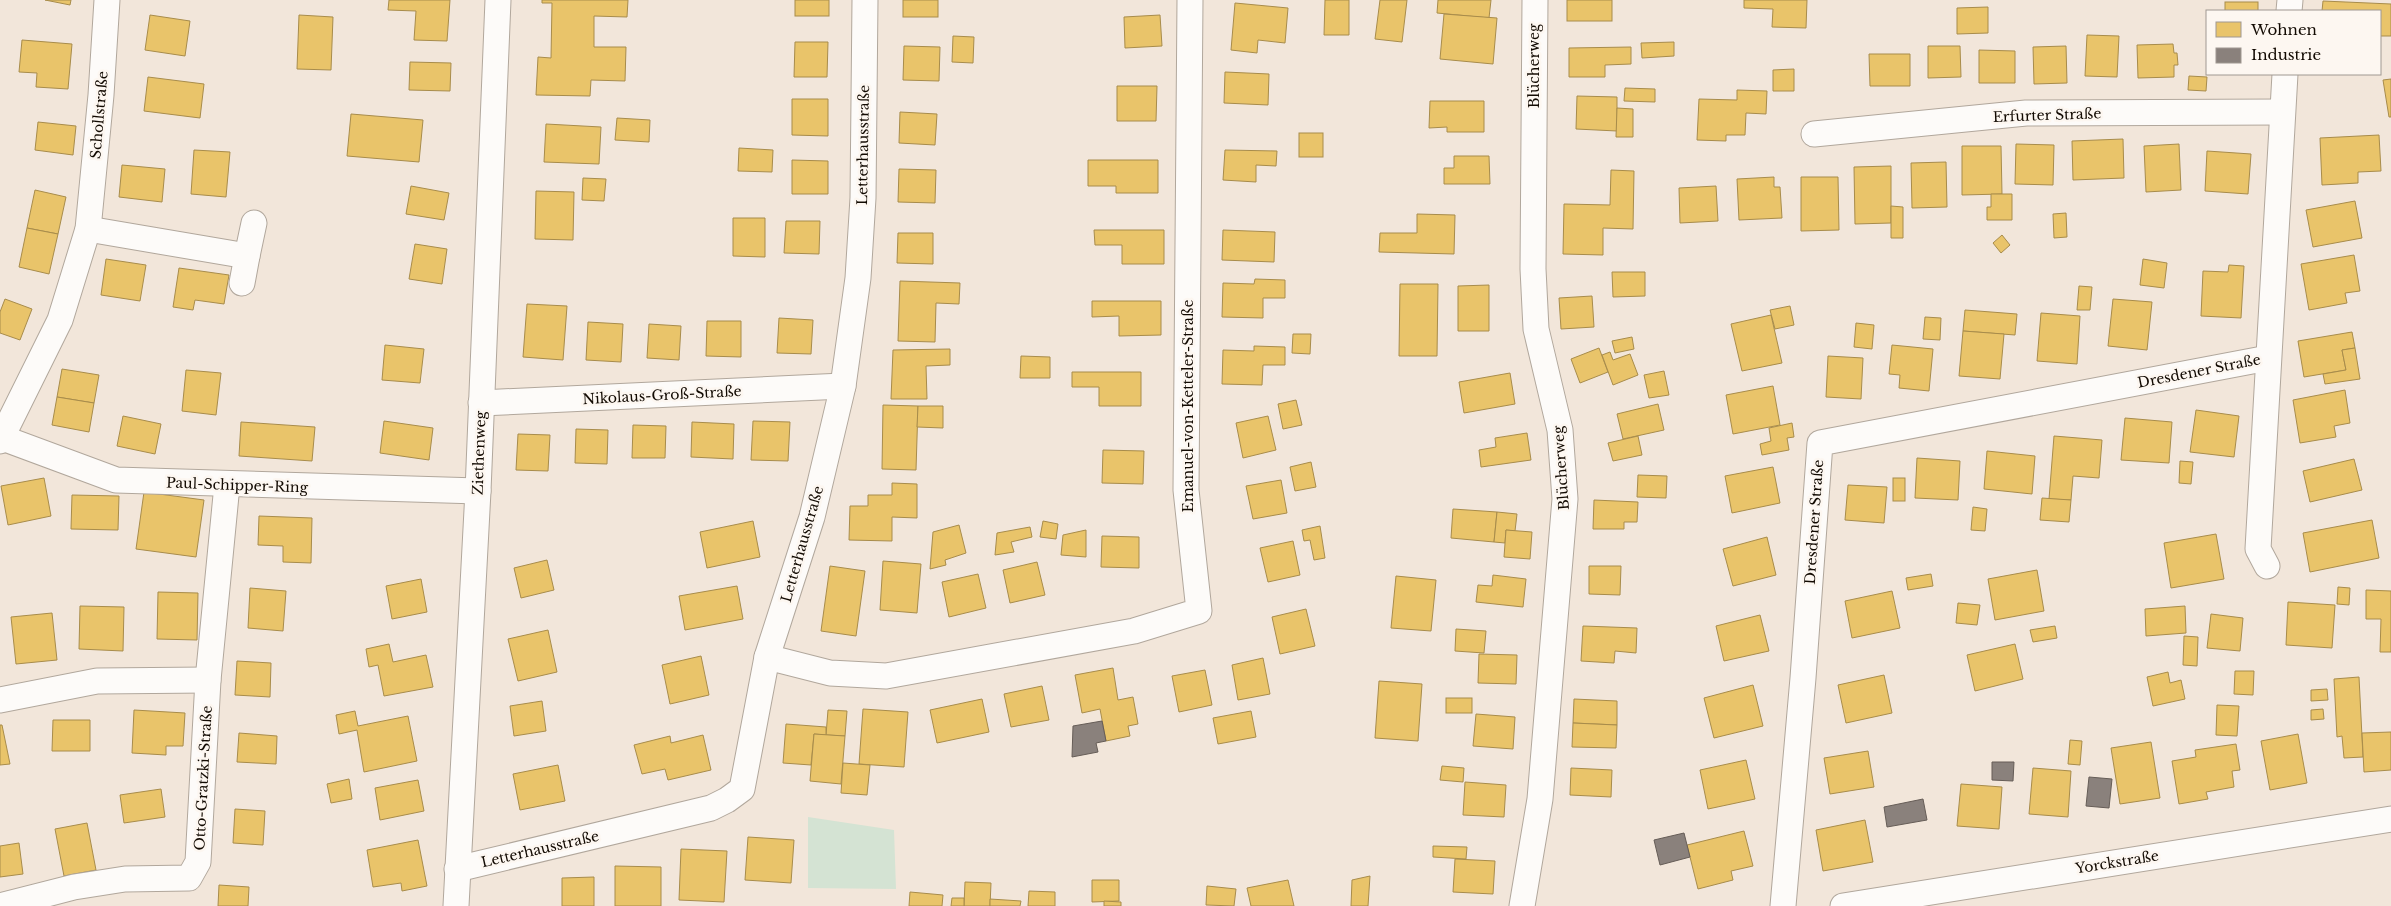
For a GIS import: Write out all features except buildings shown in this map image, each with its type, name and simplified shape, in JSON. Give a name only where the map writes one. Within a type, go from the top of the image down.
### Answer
[{"type":"street","name":"Schollstraße","points":[[1,438],[60,320],[88,229],[101,95],[107,0]]},
{"type":"street","name":"Ziethenweg","points":[[456,906],[478,491],[498,0]]},
{"type":"street","name":"Letterhausstraße","points":[[457,869],[711,808],[727,800],[742,789],[767,657],[812,517],[843,386],[858,278],[862,207],[866,0]]},
{"type":"street","name":"Emanuel-von-Ketteler-Straße","points":[[767,657],[830,673],[886,676],[1134,630],[1198,611],[1186,490],[1190,0]]},
{"type":"street","name":"Blücherweg","points":[[1522,906],[1540,798],[1565,499],[1560,430],[1536,319],[1533,269],[1535,0]]},
{"type":"street","name":"Dresdener Straße","points":[[2267,566],[2258,549],[2284,75]]},
{"type":"street","name":"Erfurter Straße","points":[[1814,134],[2026,113],[2282,112]]},
{"type":"street","points":[[242,282],[254,223]]},
{"type":"street","points":[[88,229],[247,256]]},
{"type":"street","name":"Dresdener Straße","points":[[1783,906],[1804,678],[1820,443],[2268,358]]},
{"type":"street","name":"Nikolaus-Groß-Straße","points":[[481,403],[843,386]]},
{"type":"street","name":"Paul-Schipper-Ring","points":[[1,438],[116,480],[227,485],[478,491]]},
{"type":"street","name":"Otto-Gratzki-Straße","points":[[0,906],[74,887],[124,879],[188,878],[198,862],[208,680],[227,485]]},
{"type":"street","points":[[0,700],[97,681],[208,680]]},
{"type":"street","name":"Yorckstraße","points":[[1843,906],[2391,818]]},
{"type":"green space","points":[[808,817],[894,830],[896,889],[808,888]]}]
